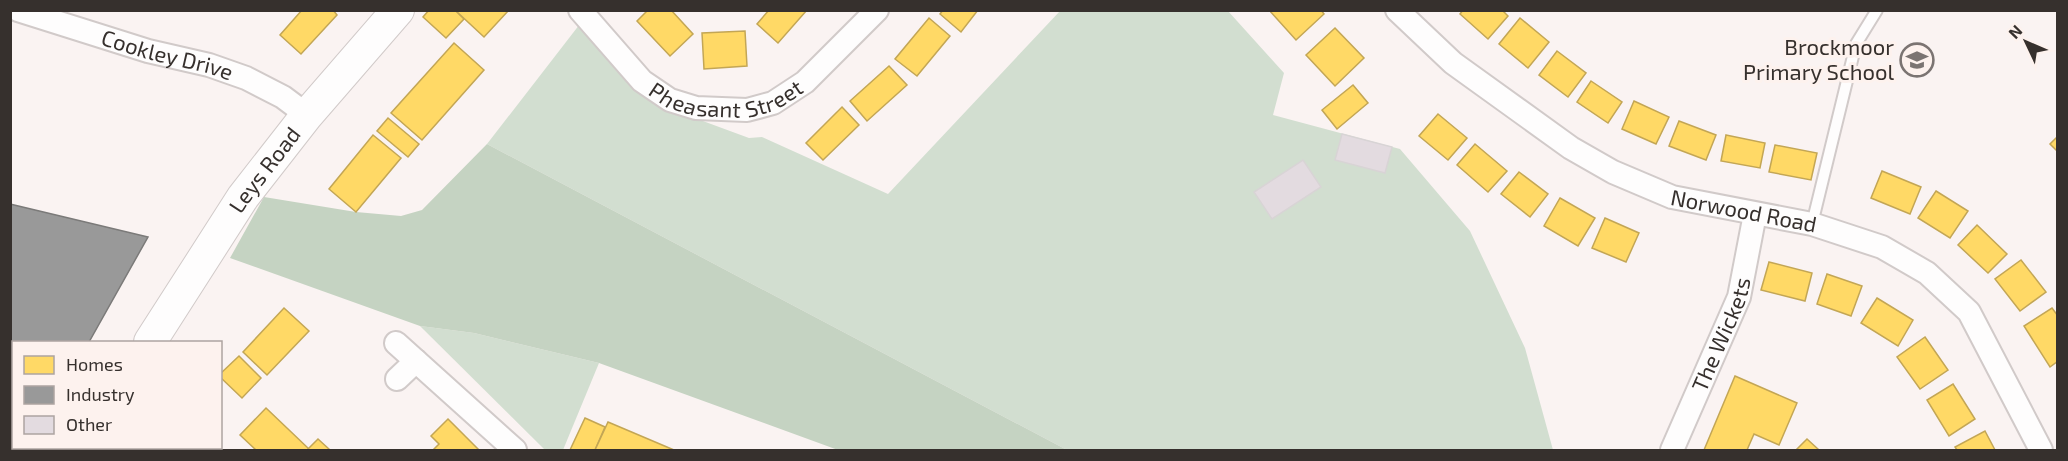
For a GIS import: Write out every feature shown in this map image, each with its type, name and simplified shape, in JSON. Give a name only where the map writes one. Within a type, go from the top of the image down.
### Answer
[{"type":"main road","name":"Leys Road","points":[[151,341],[243,197],[307,115],[398,10]]},
{"type":"street","name":"Cookley Drive","points":[[18,10],[148,51],[209,65],[246,78],[283,97],[307,115]]},
{"type":"street","name":"Pheasant Street","points":[[580,10],[642,81],[670,100],[696,108],[747,110],[773,103],[805,82],[877,10]]},
{"type":"street","name":"Norwood Road","points":[[1398,10],[1453,63],[1571,148],[1613,171],[1672,197],[1812,224],[1882,247],[1927,273],[1969,312],[2041,450]]},
{"type":"street","name":"The Wickets","points":[[1672,450],[1739,297],[1755,214]]},
{"type":"street","points":[[396,343],[508,449]]},
{"type":"street","points":[[397,379],[416,361]]},
{"type":"lane","points":[[1812,224],[1856,44],[1877,10]]},
{"type":"green space","points":[[1060,11],[1228,11],[1284,73],[1273,115],[1400,149],[1470,231],[1525,348],[1553,450],[1067,450],[487,144],[583,20],[673,110],[749,138],[762,137],[888,194]]},
{"type":"green space","points":[[487,144],[1067,450],[838,450],[599,363],[474,333],[420,326],[230,258],[264,197],[356,212],[401,216],[422,210]]},
{"type":"green space","points":[[420,326],[474,333],[599,363],[563,450],[545,450]]},
{"type":"building: Homes","points":[[302,10],[333,10],[337,15],[301,54],[280,35]]},
{"type":"building: Homes","points":[[429,10],[455,10],[464,19],[446,38],[423,17]]},
{"type":"building: Homes","points":[[455,10],[509,10],[484,37]]},
{"type":"building: Homes","points":[[648,10],[671,10],[693,34],[670,56],[637,21]]},
{"type":"building: Homes","points":[[769,10],[807,10],[778,43],[757,24]]},
{"type":"building: Homes","points":[[943,10],[978,10],[961,32],[940,14]]},
{"type":"building: Homes","points":[[1269,10],[1321,10],[1324,14],[1296,40]]},
{"type":"building: Homes","points":[[1463,10],[1502,10],[1508,16],[1488,39],[1460,14]]},
{"type":"building: Homes","points":[[929,18],[950,36],[917,76],[895,59]]},
{"type":"building: Homes","points":[[1520,18],[1549,42],[1528,68],[1499,44]]},
{"type":"building: Homes","points":[[1335,28],[1364,58],[1335,86],[1306,55]]},
{"type":"building: Homes","points":[[745,31],[747,66],[704,69],[702,33]]},
{"type":"building: Homes","points":[[454,43],[484,70],[422,140],[391,113]]},
{"type":"building: Homes","points":[[1557,51],[1586,73],[1568,97],[1539,75]]},
{"type":"building: Homes","points":[[889,66],[907,85],[867,121],[850,101]]},
{"type":"building: Homes","points":[[1591,81],[1622,102],[1608,123],[1577,102]]},
{"type":"building: Homes","points":[[1353,85],[1368,103],[1337,129],[1322,110]]},
{"type":"building: Homes","points":[[1634,101],[1669,117],[1656,144],[1622,129]]},
{"type":"building: Homes","points":[[842,107],[859,125],[823,160],[806,143]]},
{"type":"building: Homes","points":[[1438,114],[1467,138],[1448,160],[1419,136]]},
{"type":"building: Homes","points":[[388,118],[419,144],[408,157],[377,131]]},
{"type":"building: Homes","points":[[1679,121],[1716,135],[1706,160],[1669,146]]},
{"type":"building: Homes","points":[[373,135],[401,158],[356,212],[329,189]]},
{"type":"building: Homes","points":[[1726,135],[1765,143],[1760,168],[1721,161]]},
{"type":"building: Homes","points":[[2058,136],[2058,152],[2050,144]]},
{"type":"building: Homes","points":[[1475,144],[1507,171],[1488,192],[1457,165]]},
{"type":"building: Homes","points":[[1775,145],[1817,153],[1811,180],[1769,172]]},
{"type":"building: Homes","points":[[1882,171],[1921,187],[1910,214],[1871,198]]},
{"type":"building: Homes","points":[[1519,172],[1548,194],[1530,217],[1501,194]]},
{"type":"building: Homes","points":[[1936,191],[1968,211],[1950,238],[1918,218]]},
{"type":"building: Homes","points":[[1560,198],[1595,218],[1578,246],[1544,226]]},
{"type":"building: Homes","points":[[1605,218],[1639,233],[1626,262],[1592,248]]},
{"type":"building: Homes","points":[[1977,225],[2007,254],[1988,273],[1958,245]]},
{"type":"building: Homes","points":[[2021,260],[2046,292],[2020,311],[1995,279]]},
{"type":"building: Homes","points":[[1769,262],[1812,273],[1805,301],[1761,290]]},
{"type":"building: Homes","points":[[1827,274],[1862,286],[1851,316],[1817,304]]},
{"type":"building: Homes","points":[[1877,298],[1913,320],[1898,346],[1861,323]]},
{"type":"building: Homes","points":[[284,308],[309,331],[267,375],[243,352]]},
{"type":"building: Homes","points":[[2052,308],[2058,316],[2058,361],[2050,367],[2024,326]]},
{"type":"building: Homes","points":[[1925,337],[1948,370],[1920,389],[1897,357]]},
{"type":"building: Homes","points":[[239,356],[261,378],[242,398],[222,379],[222,372]]},
{"type":"building: Homes","points":[[1735,376],[1797,403],[1779,445],[1754,434],[1747,450],[1704,450]]},
{"type":"building: Homes","points":[[1953,384],[1975,419],[1949,436],[1927,400]]},
{"type":"building: Homes","points":[[266,408],[309,449],[256,450],[240,435]]},
{"type":"building: Homes","points":[[585,418],[605,427],[595,450],[570,450]]},
{"type":"building: Homes","points":[[448,419],[479,450],[433,450],[439,444],[431,436]]},
{"type":"building: Homes","points":[[608,422],[674,450],[595,450]]},
{"type":"building: Homes","points":[[1985,431],[1995,450],[1957,450],[1955,447]]},
{"type":"building: Homes","points":[[318,439],[330,450],[307,450]]},
{"type":"building: Homes","points":[[1807,439],[1819,450],[1796,450]]},
{"type":"building: Homes","points":[[116,449],[156,449],[156,450]]},
{"type":"building: Industry","points":[[10,204],[148,237],[90,341],[12,341],[12,449],[29,449],[10,450]]},
{"type":"building: Other","points":[[1342,134],[1392,147],[1385,173],[1335,160]]},
{"type":"building: Other","points":[[1303,160],[1321,187],[1272,219],[1254,192]]},
{"type":"place","name":"Brockmoor Primary School","points":[[1917,60]]}]
